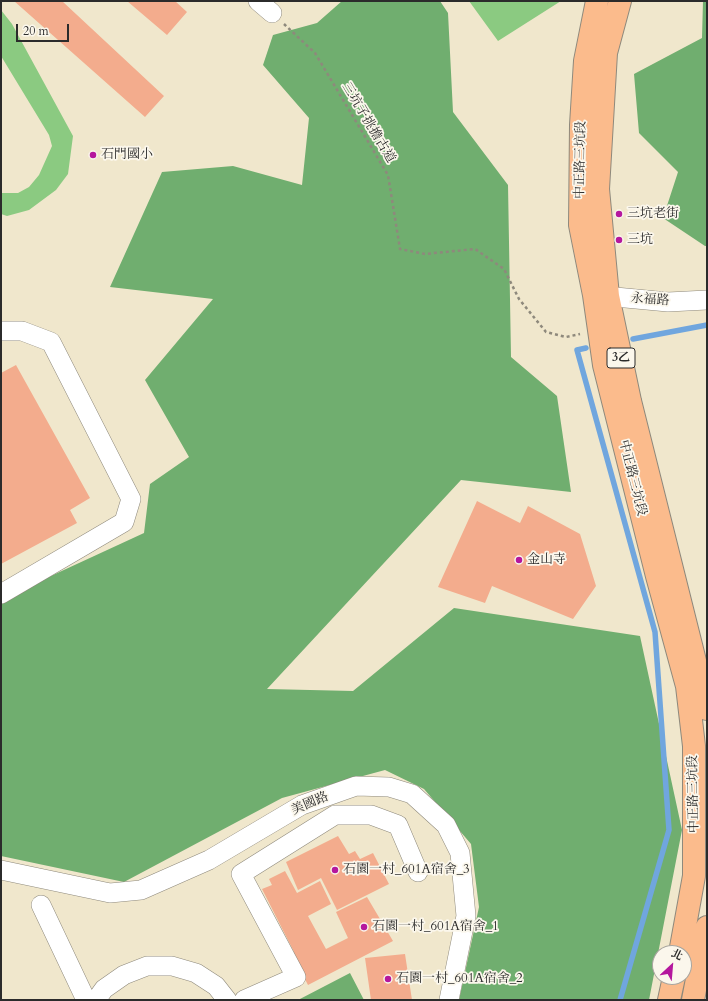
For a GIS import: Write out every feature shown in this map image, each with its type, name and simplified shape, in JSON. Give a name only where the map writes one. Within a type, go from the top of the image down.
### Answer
[{"type":"main road","name":"中正路三坑段","points":[[597,1],[585,61],[580,125],[580,225],[630,401],[707,709]]},
{"type":"main road","name":"中正路三坑段","points":[[620,1],[606,53],[598,189],[604,365],[657,576],[688,686],[694,746],[701,879],[682,945]]},
{"type":"main road","points":[[693,1000],[707,927]]},
{"type":"main road","points":[[669,1000],[672,985]]},
{"type":"street","points":[[258,1],[272,13]]},
{"type":"street","name":"永福路","points":[[601,296],[668,302],[707,300]]},
{"type":"street","points":[[1,330],[22,331],[51,342],[131,499],[124,522],[1,594]]},
{"type":"street","name":"美國路","points":[[1,870],[110,893],[141,890],[209,860],[302,805],[356,786],[389,787],[412,794],[446,825],[460,853],[466,916],[449,1000]]},
{"type":"street","points":[[244,1000],[296,977],[241,874],[335,815],[371,815],[398,825],[418,872]]},
{"type":"street","points":[[41,906],[86,1000]]},
{"type":"street","points":[[96,1000],[104,989],[124,975],[147,966],[172,966],[196,973],[216,986],[227,1000]]},
{"type":"path","name":"三坑子挑擔古道","points":[[272,13],[315,53],[388,175],[400,249],[425,254],[475,249],[504,269],[519,299],[546,332],[566,337]]},
{"type":"green space","points":[[342,1],[440,1],[448,13],[453,112],[508,185],[511,357],[557,396],[571,492],[461,480],[267,689],[353,691],[454,608],[640,636],[682,830],[660,945],[652,945],[652,985],[649,1000],[459,1000],[479,907],[471,844],[424,789],[385,770],[282,798],[124,882],[1,856],[1,599],[144,533],[150,484],[189,457],[145,380],[213,299],[110,287],[162,172],[233,166],[302,185],[309,118],[263,65],[273,35],[317,23]]},
{"type":"green space","points":[[469,1],[561,1],[498,41]]},
{"type":"green space","points":[[703,1],[707,1],[707,246],[663,218],[678,172],[639,133],[634,74],[702,38]]},
{"type":"green space","points":[[1,10],[12,24],[73,136],[68,174],[56,190],[29,210],[7,216],[1,214],[1,193],[18,193],[29,187],[39,175],[52,146],[49,135],[1,56]]},
{"type":"green space","points":[[350,973],[364,1000],[298,1000]]},
{"type":"building","points":[[14,1],[62,1],[164,96],[145,117]]},
{"type":"building","points":[[127,1],[175,1],[187,12],[167,35]]},
{"type":"building","points":[[16,365],[90,498],[70,510],[77,523],[1,564],[1,373]]},
{"type":"building","name":"金山寺","points":[[477,501],[520,523],[528,506],[580,534],[596,586],[573,619],[492,586],[485,603],[438,587]]},
{"type":"building","name":"石園一村_601A宿舍_3","points":[[338,836],[349,854],[355,851],[360,859],[373,853],[389,884],[337,910],[321,878],[298,890],[286,862]]},
{"type":"building","name":"石園一村_601A宿舍_1","points":[[285,871],[297,893],[320,881],[331,904],[308,916],[326,949],[348,938],[336,912],[367,897],[393,941],[308,985],[292,954],[294,952],[262,889],[272,885],[269,879]]},
{"type":"building","name":"石園一村_601A宿舍_2","points":[[405,954],[412,1000],[371,1000],[365,958]]},
{"type":"waterway","points":[[633,339],[707,325]]},
{"type":"waterway","points":[[586,348],[577,350],[655,632],[669,830],[620,1000]]},
{"type":"place","name":"石門國小","points":[[93,155]]},
{"type":"place","name":"三坑老街","points":[[619,214]]},
{"type":"place","name":"三坑","points":[[619,240]]},
{"type":"place","name":"金山寺","points":[[519,560]]},
{"type":"place","name":"石園一村_601A宿舍_3","points":[[335,870]]},
{"type":"place","name":"石園一村_601A宿舍_1","points":[[364,927]]},
{"type":"place","name":"石園一村_601A宿舍_2","points":[[388,979]]}]
